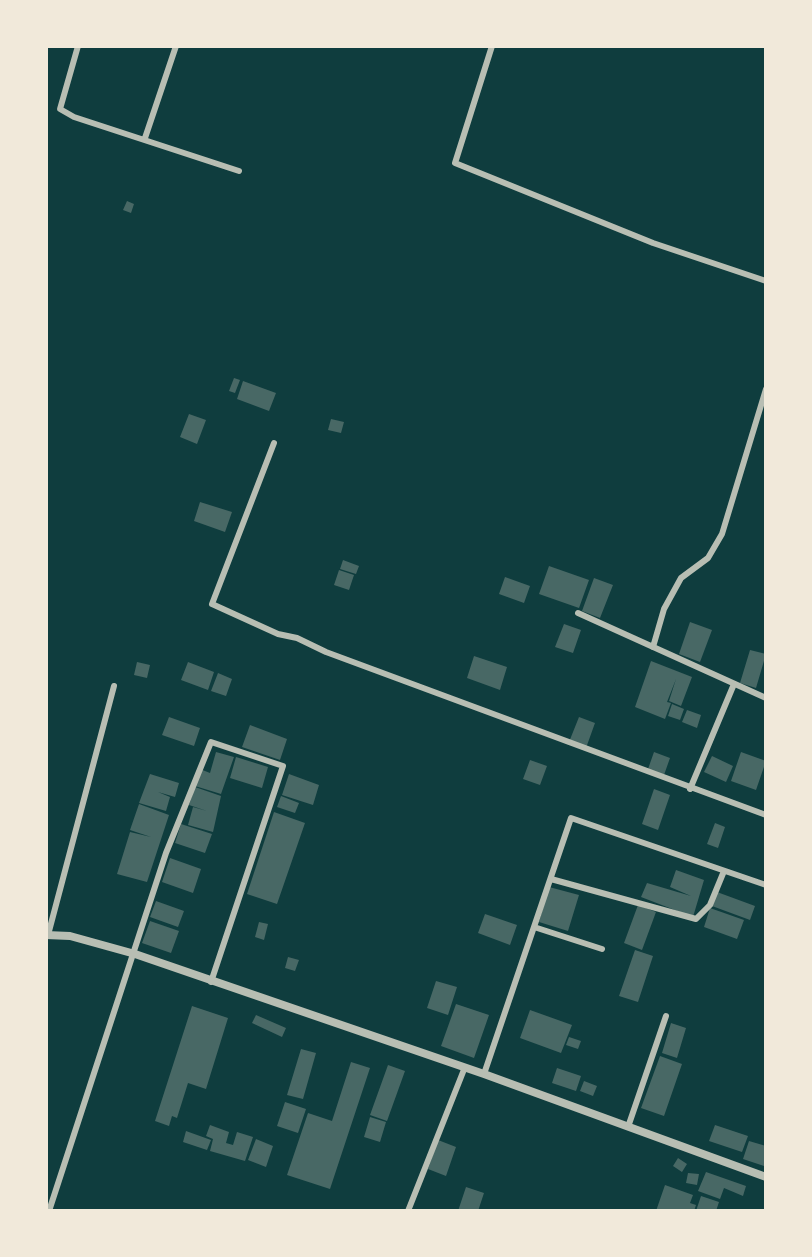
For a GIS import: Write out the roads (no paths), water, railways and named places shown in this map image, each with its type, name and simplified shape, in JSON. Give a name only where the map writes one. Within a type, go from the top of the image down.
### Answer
[{"type":"street","points":[[78,46],[60,109],[74,117],[239,171]]},
{"type":"street","points":[[145,138],[176,46]]},
{"type":"street","points":[[492,46],[455,163],[653,243],[766,281]]},
{"type":"street","points":[[653,647],[664,609],[681,578],[708,558],[722,534],[766,389]]},
{"type":"street","points":[[274,443],[212,604],[278,634],[297,638],[326,652],[766,815]]},
{"type":"street","points":[[578,613],[766,698]]},
{"type":"street","points":[[690,789],[734,684]]},
{"type":"street","points":[[114,686],[47,935],[70,936],[135,954],[211,983],[465,1067],[766,1177]]},
{"type":"street","points":[[49,1211],[166,853],[211,742],[283,766],[211,983]]},
{"type":"street","points":[[484,1074],[571,818],[766,885]]},
{"type":"street","points":[[551,879],[696,919],[710,905],[724,871]]},
{"type":"street","points":[[534,927],[602,949]]},
{"type":"street","points":[[628,1127],[666,1016]]},
{"type":"street","points":[[408,1211],[465,1067]]}]
